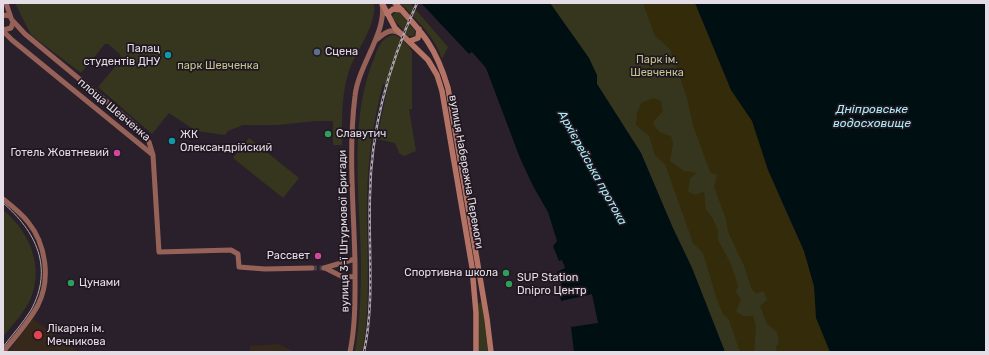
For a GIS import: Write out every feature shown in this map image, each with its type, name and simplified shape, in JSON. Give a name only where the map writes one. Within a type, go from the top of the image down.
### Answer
[{"type":"main road","name":"вулиця Набережна Перемоги","points":[[382,3],[387,14],[400,33],[423,53],[433,68],[443,97],[472,267],[476,313],[476,352]]},
{"type":"main road","name":"вулиця Набережна Перемоги","points":[[395,3],[419,29],[438,57],[448,88],[487,319],[491,352]]},
{"type":"main road","points":[[387,14],[393,9],[402,11]]},
{"type":"main road","points":[[410,41],[418,38],[419,29]]},
{"type":"street","points":[[3,30],[10,28],[12,19],[6,3]]},
{"type":"street","name":"вулиця 3-ї Штурмової Бригади","points":[[382,3],[382,22]]},
{"type":"street","name":"вулиця 3-ї Штурмової Бригади","points":[[350,352],[355,316],[352,173],[355,96],[360,75],[382,22],[387,14]]},
{"type":"street","points":[[3,15],[12,19]]},
{"type":"street","name":"площа Шевченка","points":[[12,19],[25,34],[136,126],[148,140],[153,155]]},
{"type":"street","name":"площа Шевченка","points":[[3,30],[12,40],[153,155]]},
{"type":"street","points":[[374,41],[387,32],[394,30],[400,33]]},
{"type":"street","points":[[153,155],[159,252],[231,250],[237,252],[239,267],[265,270],[312,268]]},
{"type":"street","points":[[3,199],[22,215],[35,232],[42,251],[45,270],[44,289],[37,306],[3,352]]},
{"type":"street","points":[[355,259],[324,268],[341,276],[355,277]]},
{"type":"shaded area","name":"Лікарня ім. Мечникова","points":[[33,319],[79,352],[8,352]]},
{"type":"shaded area","points":[[279,344],[294,352],[250,352],[250,346]]},
{"type":"green space","name":"парк Шевченка","points":[[15,3],[374,3],[374,12],[369,29],[352,63],[346,80],[342,108],[342,145],[333,145],[333,121],[316,121],[277,125],[243,125],[228,131],[225,135],[196,131],[169,113],[152,134],[98,87],[121,60],[120,54],[108,44],[105,44],[81,73],[31,35]]},
{"type":"green space","points":[[400,3],[410,3],[448,47],[442,59],[430,36]]},
{"type":"green space","name":"Парк iм. Шевченка","points":[[550,3],[695,3],[731,90],[752,121],[782,204],[804,251],[830,352],[725,352],[692,268],[672,226],[641,153],[597,84],[589,58]]},
{"type":"green space","points":[[395,12],[400,13],[415,31],[414,36],[408,36],[392,17]]},
{"type":"green space","points":[[394,35],[405,42],[412,53],[412,109],[409,109],[416,151],[404,156],[399,153],[395,143],[377,139],[388,85],[383,84],[374,126],[369,169],[367,198],[367,314],[362,352],[355,352],[361,284],[358,131],[361,105],[367,80],[378,49],[387,37]]},
{"type":"green space","points":[[249,138],[299,178],[283,198],[233,158]]},
{"type":"green space","points":[[3,210],[20,228],[27,239],[32,250],[36,275],[30,300],[3,337]]},
{"type":"green space","points":[[478,303],[482,303],[488,352],[479,352]]},
{"type":"sand","points":[[643,3],[695,3],[731,90],[752,121],[782,204],[804,251],[814,286],[816,318],[830,352],[777,352],[776,347],[779,342],[777,332],[767,324],[760,306],[767,300],[764,292],[757,294],[752,290],[744,266],[728,232],[726,219],[714,187],[717,175],[710,172],[693,125],[687,98],[670,49],[655,36]]},
{"type":"sand","points":[[653,98],[661,101],[663,111],[653,122],[654,125],[660,132],[671,136],[673,144],[670,161],[684,171],[697,173],[690,178],[688,191],[694,195],[704,192],[706,210],[712,217],[718,230],[718,240],[731,264],[738,286],[736,292],[741,299],[736,312],[743,316],[753,316],[756,326],[754,352],[740,352],[729,320],[723,314],[717,300],[703,253],[693,243],[665,164],[655,155],[649,136],[636,125],[637,113],[641,103]]},
{"type":"water","name":"Архієрейська протока","points":[[421,3],[550,3],[589,58],[597,75],[597,84],[641,153],[672,226],[692,268],[725,352],[574,352],[571,327],[598,323],[592,294],[561,301],[559,291],[563,289],[557,272],[565,268],[562,260],[559,261],[553,246],[557,241],[548,212],[533,186],[520,158],[486,68],[472,52],[469,54]]},
{"type":"water","name":"Дніпровське водосховище","points":[[695,3],[986,3],[986,352],[830,352],[816,318],[814,286],[804,251],[768,170],[752,121],[731,90]]},
{"type":"tunnel","points":[[312,268],[324,268]]},
{"type":"tram line","points":[[3,203],[25,226],[38,251],[41,265],[41,280],[38,294],[31,310],[3,347]]},
{"type":"railway","points":[[364,352],[370,293],[370,194],[374,144],[383,96],[390,73],[417,3]]},
{"type":"place","name":"Сцена","points":[[317,52]]},
{"type":"place","name":"Палац студентів ДНУ","points":[[168,55]]},
{"type":"place","name":"Славутич","points":[[328,134]]},
{"type":"place","name":"ЖК Олександрійский","points":[[172,141]]},
{"type":"place","name":"Готель Жовтневий","points":[[117,153]]},
{"type":"place","name":"Рассвет","points":[[318,256]]},
{"type":"place","name":"Спортивна школа","points":[[506,273]]},
{"type":"place","name":"Цунами","points":[[71,283]]},
{"type":"place","name":"SUP Station Dnipro Центр","points":[[509,284]]},
{"type":"place","name":"Лікарня ім. Мечникова","points":[[38,335]]}]
